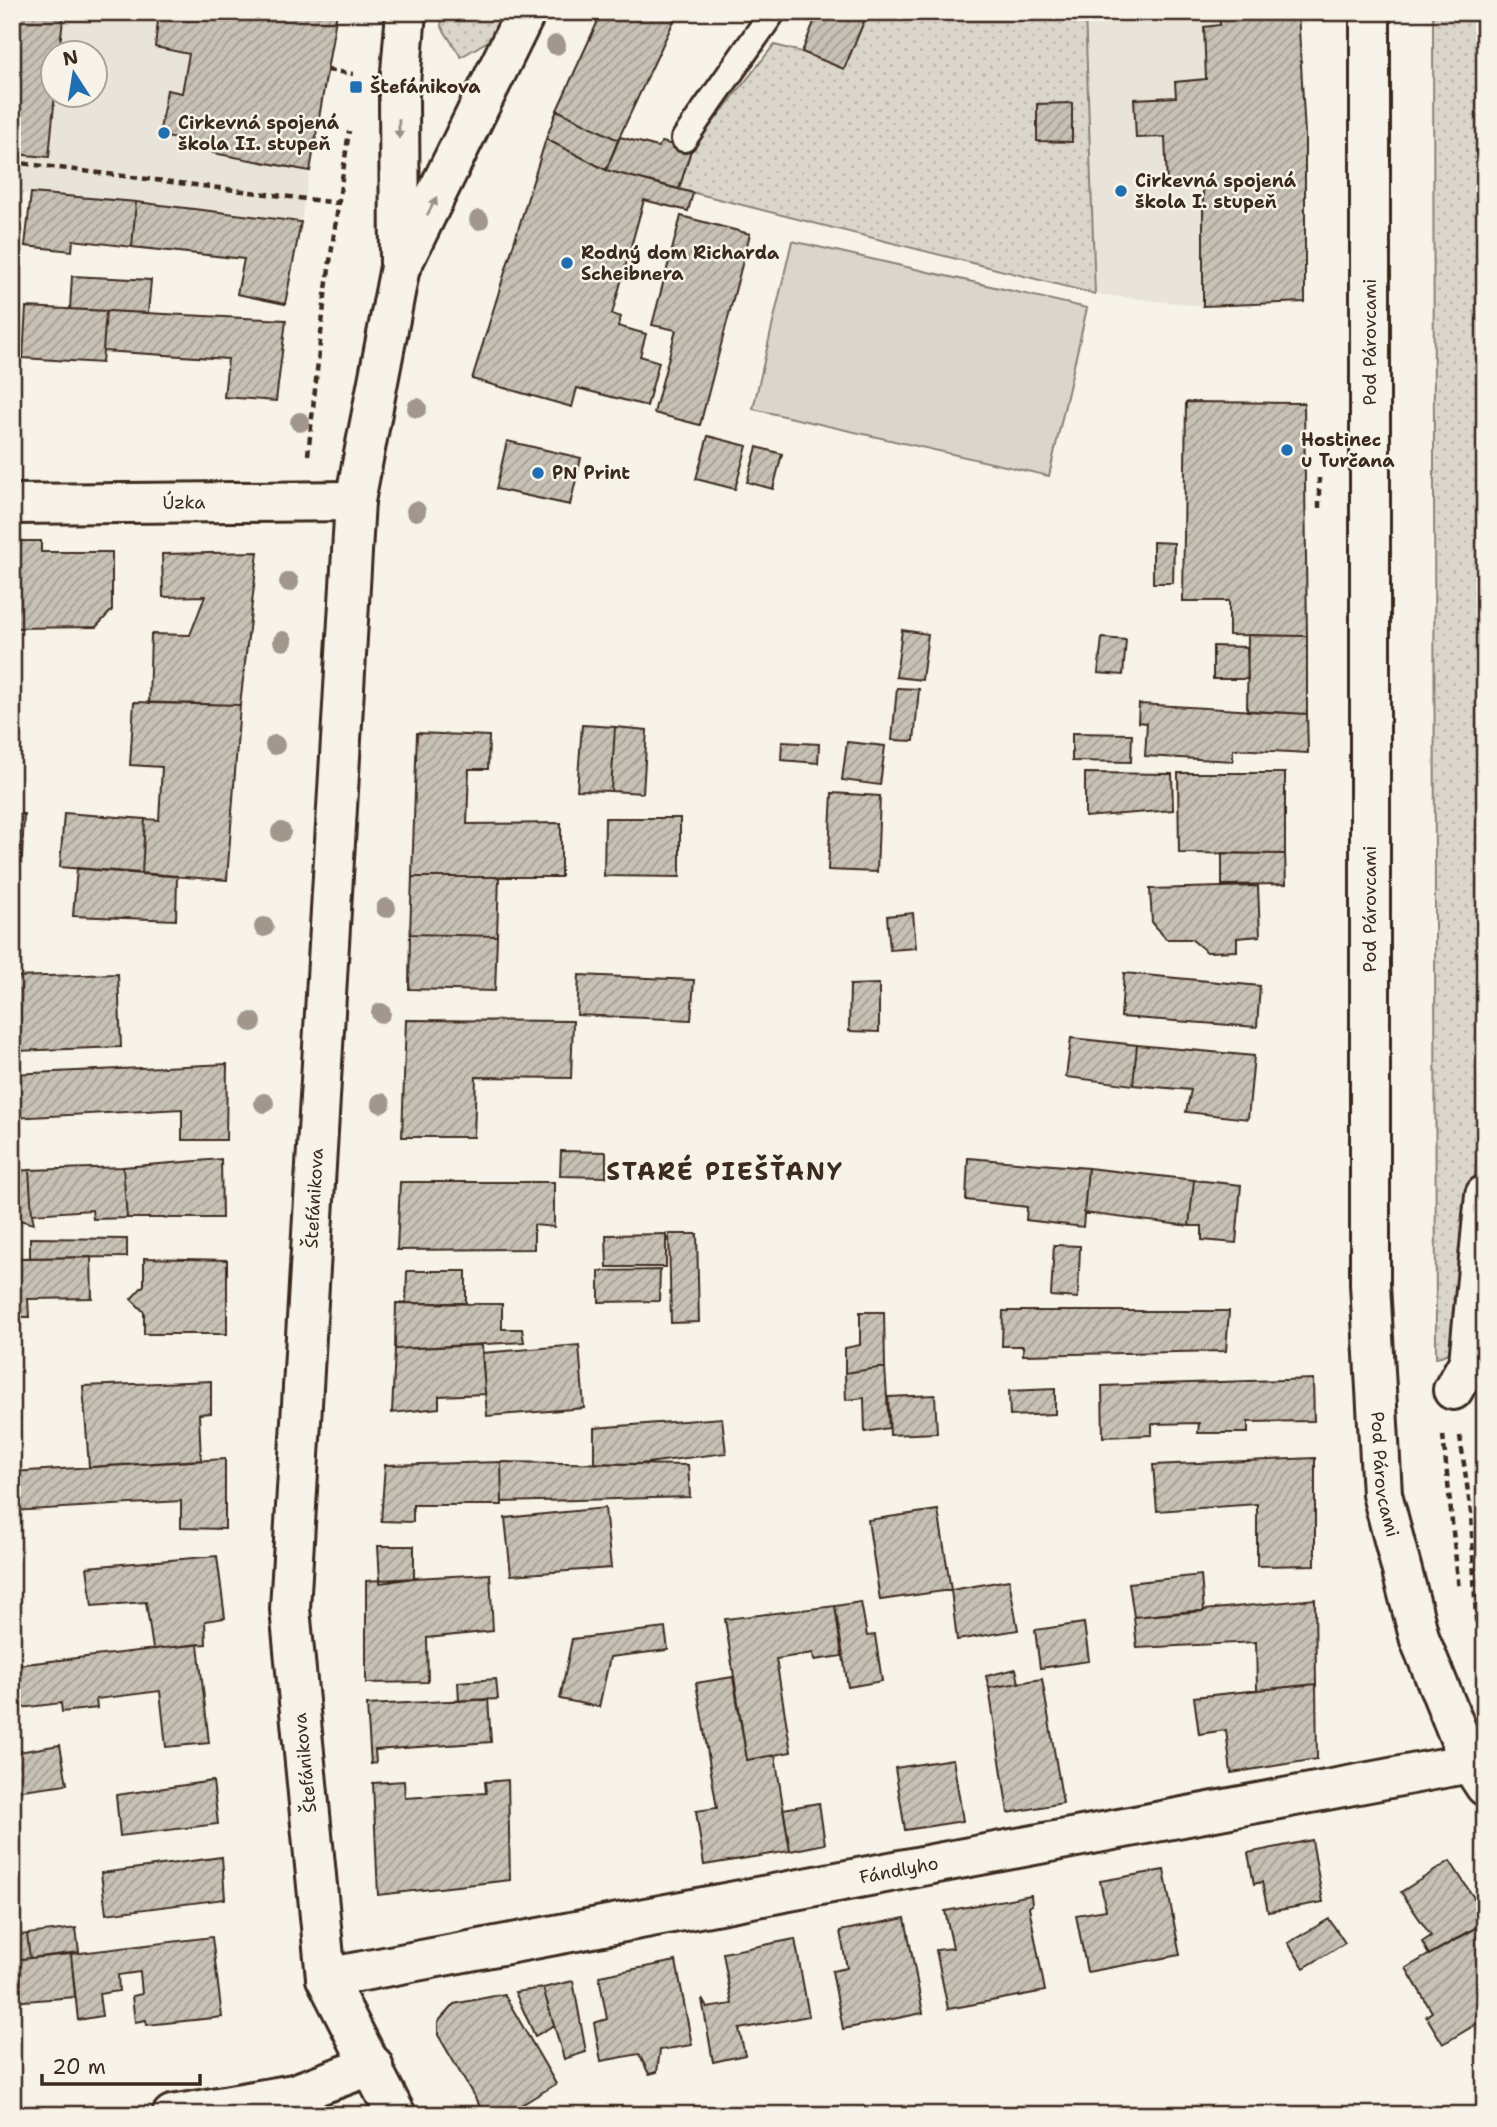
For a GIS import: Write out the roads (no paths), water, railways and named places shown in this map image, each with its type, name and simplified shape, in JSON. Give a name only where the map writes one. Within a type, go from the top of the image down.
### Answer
[{"type":"street","name":"Štefánikova","points":[[396,2115],[373,2065],[326,1978],[290,1609],[355,501],[400,267],[399,95],[406,12]]},
{"type":"street","name":"Štefánikova","points":[[400,267],[526,12]]},
{"type":"street","name":"Pod Párovcami","points":[[1370,12],[1370,1284],[1382,1494],[1420,1640],[1477,1774]]},
{"type":"street","name":"Úzka","points":[[12,504],[355,501]]},
{"type":"street","points":[[1453,1390],[1468,1362],[1485,1195]]},
{"type":"street","name":"Fándlyho","points":[[326,1978],[1477,1774]]},
{"type":"street","points":[[172,2115],[297,2104],[373,2065]]},
{"type":"lane","points":[[684,139],[773,12]]},
{"type":"place","name":"Štefánikova","points":[[356,87]]},
{"type":"place","name":"Cirkevná spojená škola II. stupeň","points":[[164,133]]},
{"type":"place","name":"Cirkevná spojená škola I. stupeň","points":[[1121,191]]},
{"type":"place","name":"Rodný dom Richarda Scheibnera","points":[[567,263]]},
{"type":"place","name":"Hostinec u Turčana","points":[[1287,450]]},
{"type":"place","name":"PN Print","points":[[538,473]]},
{"type":"district","name":"STARÉ PIEŠŤANY","points":[[725,1172]]}]
